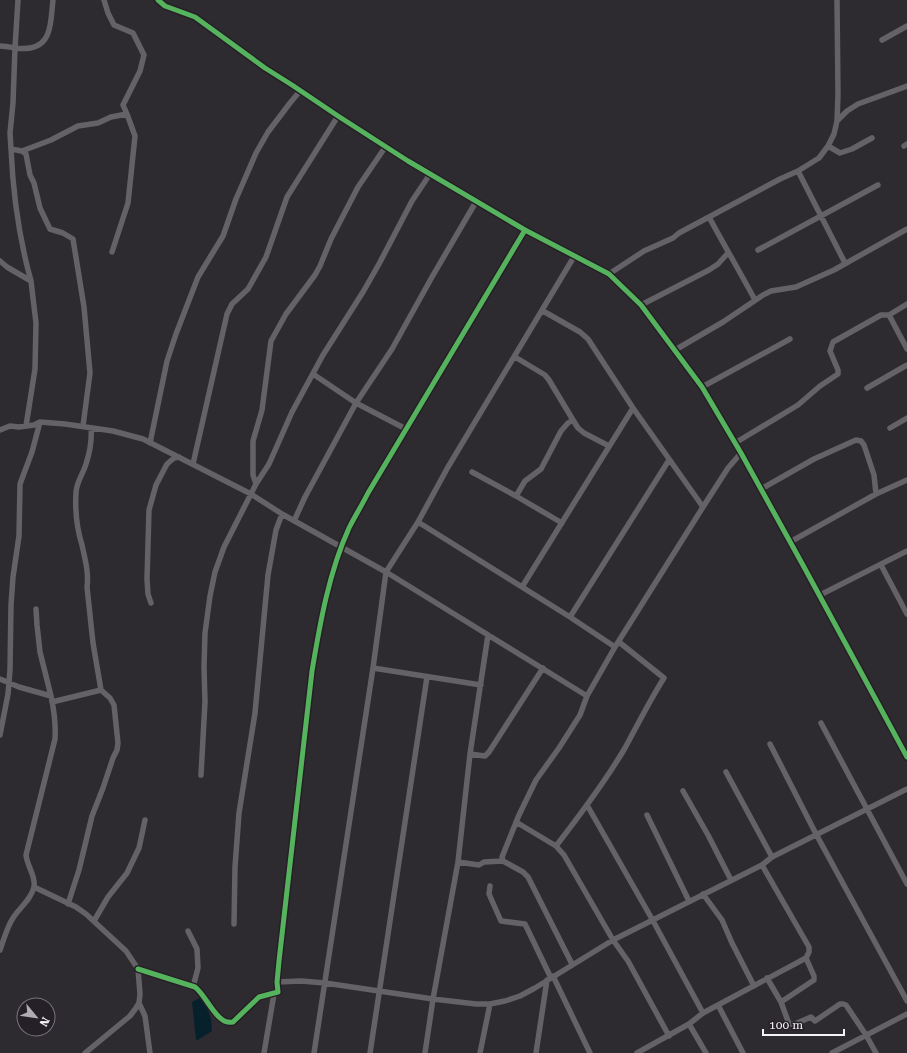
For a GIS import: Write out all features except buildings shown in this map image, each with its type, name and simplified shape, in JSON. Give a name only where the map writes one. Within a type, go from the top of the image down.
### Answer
[{"type":"street","points":[[18,0],[10,133],[13,188],[23,255],[31,281],[36,323],[35,369],[26,426]]},
{"type":"street","points":[[0,46],[10,46],[14,48],[35,46],[47,38],[50,29],[53,0]]},
{"type":"street","points":[[104,0],[114,25],[133,33],[144,55],[140,71],[123,105],[135,136],[128,203],[112,252]]},
{"type":"street","points":[[158,0],[165,6],[195,17],[265,68],[430,174],[477,200],[525,230],[609,274],[641,304],[702,387],[741,453],[820,595],[907,757]]},
{"type":"street","points":[[609,274],[644,251],[673,238],[679,233],[780,179],[798,171],[819,158],[828,146],[834,134],[837,121],[837,0]]},
{"type":"street","points":[[882,40],[907,26]]},
{"type":"street","points":[[837,121],[858,104],[907,86]]},
{"type":"street","points":[[150,442],[167,361],[198,277],[223,236],[236,199],[256,153],[268,132],[300,91]]},
{"type":"street","points":[[11,149],[22,151],[51,140],[78,126],[98,123],[111,117],[126,114]]},
{"type":"street","points":[[193,464],[227,314],[232,304],[248,289],[266,257],[287,197],[338,116]]},
{"type":"street","points":[[828,146],[840,153],[852,149],[872,138]]},
{"type":"street","points":[[256,484],[253,475],[253,441],[262,410],[271,341],[286,314],[315,275],[330,239],[358,187],[386,146]]},
{"type":"street","points":[[22,151],[28,158],[30,175],[36,190],[40,208],[50,228],[73,239],[84,306],[90,373],[83,426]]},
{"type":"street","points":[[798,171],[845,263]]},
{"type":"street","points":[[201,775],[205,702],[205,633],[215,572],[224,547],[256,484],[269,464],[292,412],[327,349],[386,252],[412,201],[430,174]]},
{"type":"street","points":[[758,250],[878,185]]},
{"type":"street","points":[[294,521],[305,497],[356,403],[388,356],[477,200]]},
{"type":"street","points":[[709,217],[755,300]]},
{"type":"street","points":[[676,350],[723,322],[763,295],[771,291],[796,287],[845,263],[907,229]]},
{"type":"street","points":[[138,969],[193,987],[200,991],[221,1020],[229,1023],[238,1018],[260,997],[278,992],[277,982],[295,809],[312,671],[326,604],[342,547],[349,528],[364,500],[525,230]]},
{"type":"street","points":[[641,304],[708,270],[718,264],[728,253]]},
{"type":"street","points":[[314,1053],[373,668],[386,572],[418,522],[448,467],[575,255]]},
{"type":"street","points":[[0,261],[7,267],[31,281]]},
{"type":"street","points":[[735,443],[798,405],[820,386],[838,374],[838,370],[830,352],[833,342],[881,315],[889,315],[907,304]]},
{"type":"street","points":[[542,311],[580,332],[588,339],[633,408],[703,507]]},
{"type":"street","points":[[889,315],[907,349]]},
{"type":"street","points":[[702,387],[790,339]]},
{"type":"street","points":[[515,357],[545,375],[573,420],[584,433],[609,446]]},
{"type":"street","points":[[867,388],[907,365]]},
{"type":"street","points":[[313,374],[356,403],[406,429]]},
{"type":"street","points":[[522,587],[633,408]]},
{"type":"street","points":[[890,428],[907,418]]},
{"type":"street","points":[[516,496],[525,481],[541,469],[561,431],[573,420]]},
{"type":"street","points":[[0,735],[9,683],[11,605],[13,577],[19,536],[20,484],[32,452],[40,422]]},
{"type":"street","points":[[0,430],[10,426],[34,425],[40,422],[83,426],[118,432],[150,442],[251,494],[294,521],[386,572],[587,696]]},
{"type":"street","points":[[68,904],[79,870],[92,816],[117,750],[118,743],[114,705],[101,690],[93,643],[85,556],[76,508],[76,491],[92,440],[91,428]]},
{"type":"street","points":[[761,489],[814,459],[856,440],[861,441],[864,444],[874,475],[876,494]]},
{"type":"street","points":[[503,861],[502,857],[516,822],[536,780],[580,715],[587,696],[615,647],[728,468],[741,453]]},
{"type":"street","points":[[151,603],[148,594],[147,579],[149,510],[156,485],[167,464],[174,458],[179,457]]},
{"type":"street","points":[[570,617],[669,460]]},
{"type":"street","points":[[472,472],[562,523]]},
{"type":"street","points":[[790,542],[876,494],[907,480]]},
{"type":"street","points":[[234,924],[234,892],[239,814],[255,713],[268,575],[276,530],[282,514]]},
{"type":"street","points":[[418,522],[570,617],[615,647]]},
{"type":"street","points":[[820,595],[907,551]]},
{"type":"street","points":[[881,565],[907,614]]},
{"type":"street","points":[[0,950],[11,920],[27,900],[34,887],[34,881],[26,862],[26,855],[55,739],[56,724],[40,652],[36,625],[36,609]]},
{"type":"street","points":[[425,1053],[433,999],[458,862],[470,754],[488,635]]},
{"type":"street","points":[[556,846],[587,805],[625,747],[649,702],[664,678],[619,642]]},
{"type":"street","points":[[373,668],[427,678],[481,685]]},
{"type":"street","points":[[470,754],[485,756],[489,752],[543,668]]},
{"type":"street","points":[[370,1053],[427,678]]},
{"type":"street","points":[[0,679],[51,696]]},
{"type":"street","points":[[52,702],[101,690]]},
{"type":"street","points":[[821,723],[907,884]]},
{"type":"street","points":[[770,744],[816,834],[907,1001]]},
{"type":"street","points":[[726,772],[772,857]]},
{"type":"street","points":[[277,982],[325,982],[433,999],[490,1004],[505,1001],[520,996],[613,940],[652,919],[762,865],[772,857],[907,789]]},
{"type":"street","points":[[683,791],[731,880]]},
{"type":"street","points":[[587,805],[652,919],[703,1013]]},
{"type":"street","points":[[647,815],[689,901]]},
{"type":"street","points":[[94,921],[108,897],[126,873],[139,848],[146,820]]},
{"type":"street","points":[[516,822],[556,846],[564,855],[613,940],[628,961],[669,1036]]},
{"type":"street","points":[[458,862],[479,865],[484,862],[503,861],[526,874],[572,964]]},
{"type":"street","points":[[637,1053],[689,1024],[703,1013],[806,958],[809,952],[809,947],[762,865]]},
{"type":"street","points":[[490,886],[489,894],[502,921],[525,924],[550,978],[590,1053]]},
{"type":"street","points":[[34,887],[81,911],[94,921],[126,951],[138,969],[140,994],[139,1003],[130,1016],[85,1053]]},
{"type":"street","points":[[703,894],[754,986]]},
{"type":"street","points":[[188,931],[197,948],[198,968],[193,987]]},
{"type":"street","points":[[780,1002],[814,980],[814,976],[806,958]]},
{"type":"street","points":[[536,1053],[550,978]]},
{"type":"street","points":[[767,978],[780,1002],[789,1024],[795,1024],[811,1016],[815,1021],[840,1004],[843,1004],[846,1005],[876,1053]]},
{"type":"street","points":[[264,1053],[274,994]]},
{"type":"street","points":[[139,1003],[145,1016],[150,1053]]},
{"type":"street","points":[[480,1053],[490,1004]]},
{"type":"street","points":[[718,1005],[743,1053]]},
{"type":"street","points":[[832,1053],[907,1014]]},
{"type":"street","points":[[689,1024],[706,1053]]},
{"type":"water","points":[[203,996],[211,1019],[212,1031],[196,1040],[192,1002]]},
{"type":"cycle path","points":[[158,0],[165,6],[195,17],[265,68],[408,161],[525,230],[609,274],[641,305],[702,387],[741,453],[907,757]]},
{"type":"cycle path","points":[[138,969],[195,987],[217,1015],[227,1022],[233,1022],[259,997],[278,992],[277,982],[279,961],[312,671],[322,616],[336,562],[349,528],[368,493],[525,230]]}]
